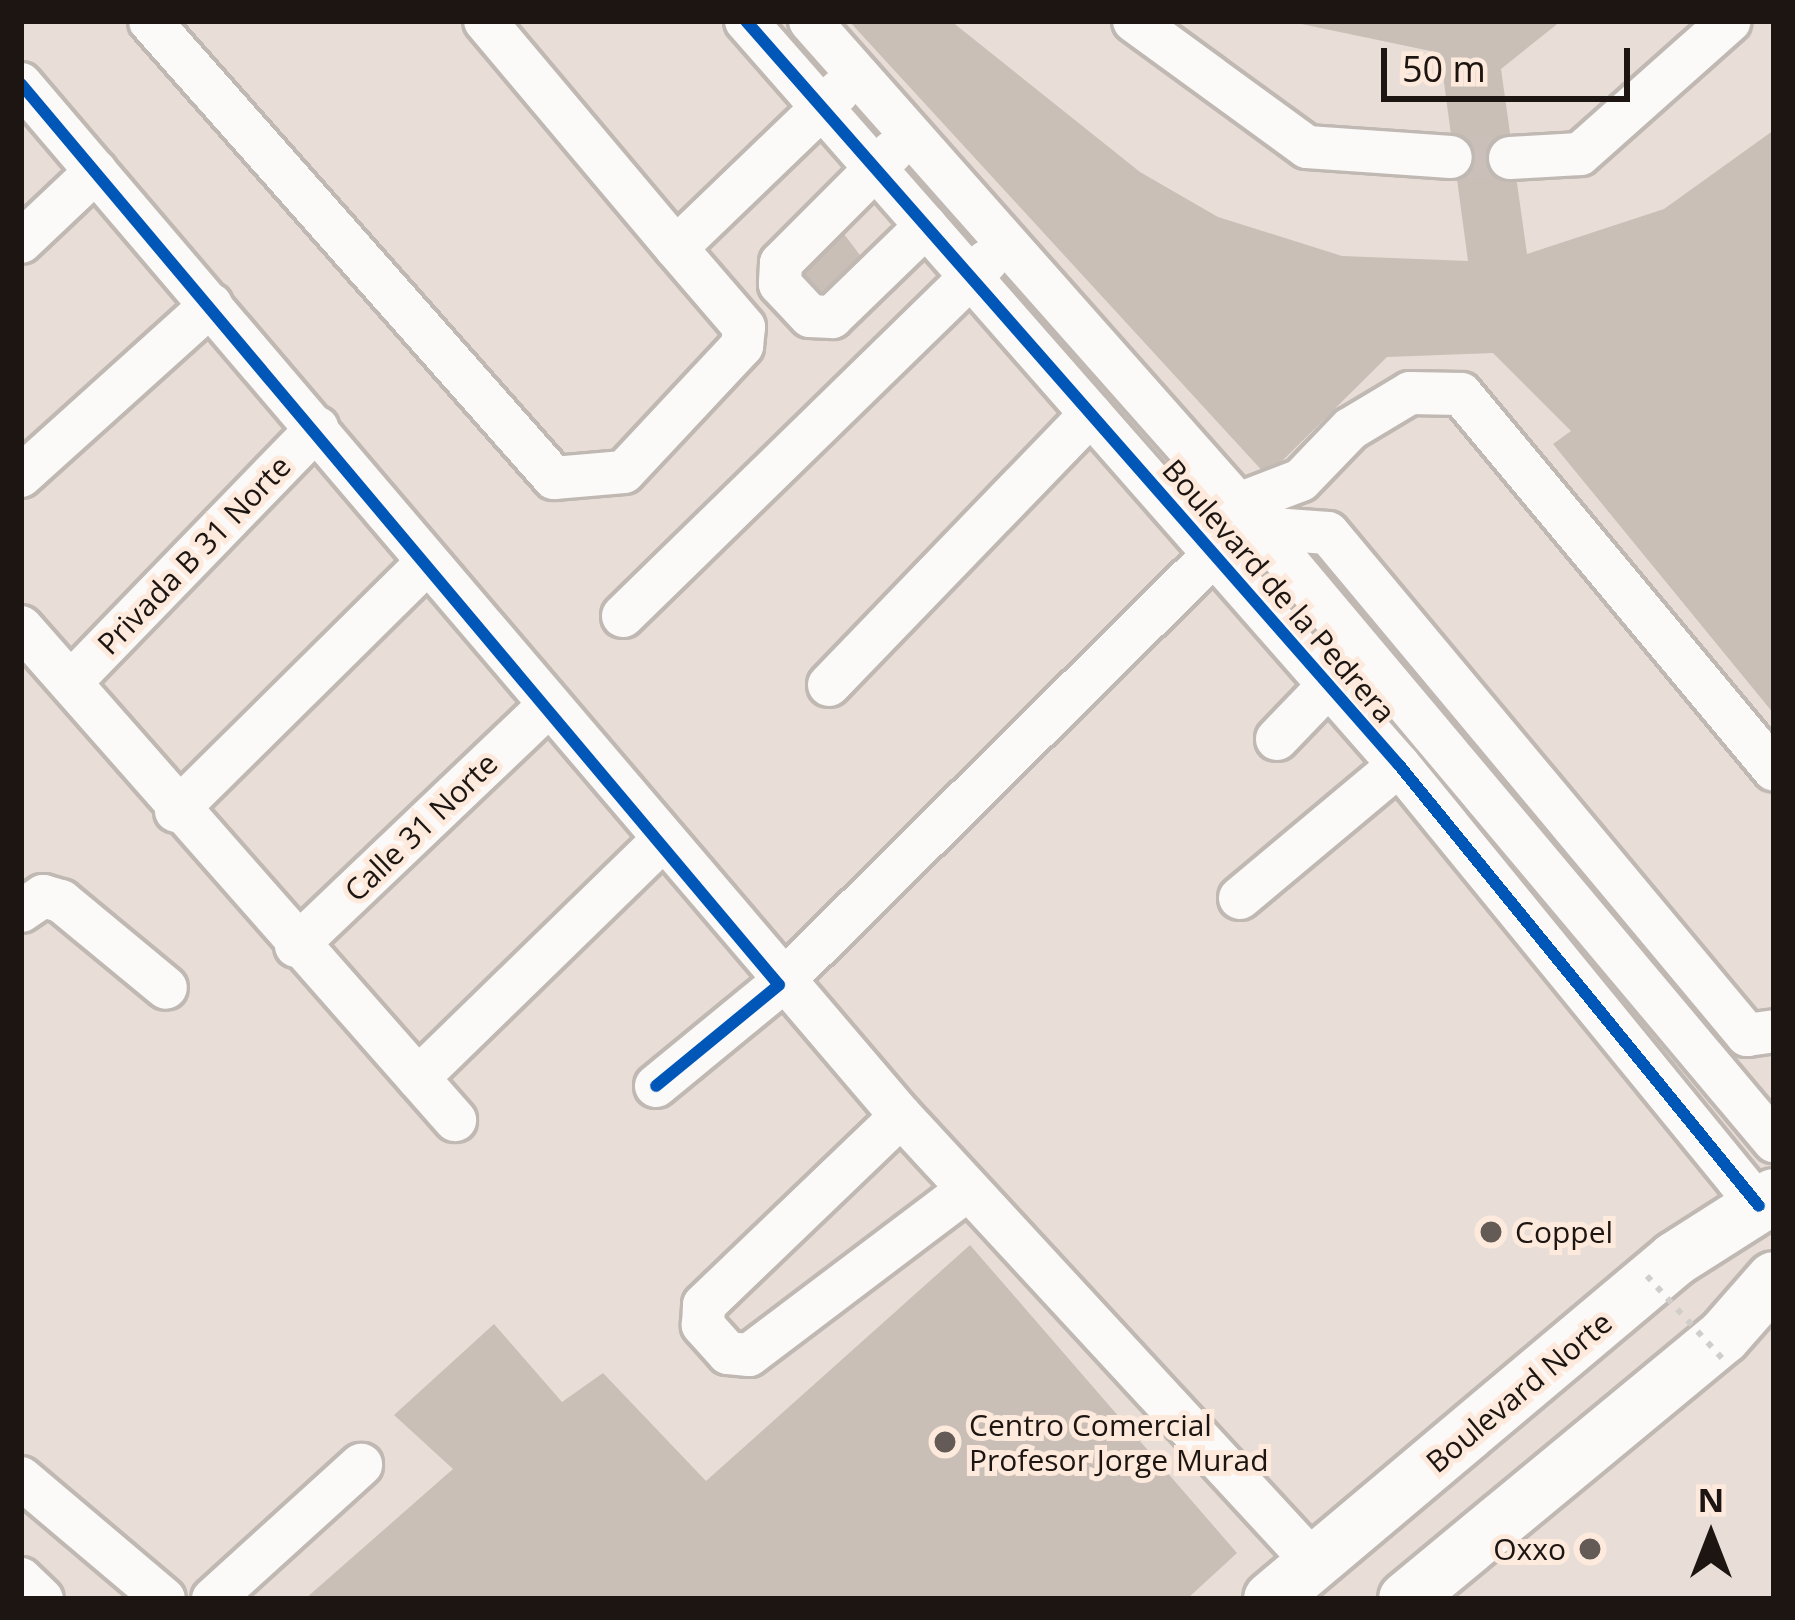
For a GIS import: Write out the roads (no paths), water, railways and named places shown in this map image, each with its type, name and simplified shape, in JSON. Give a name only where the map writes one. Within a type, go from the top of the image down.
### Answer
[{"type":"main road","name":"Boulevard Norte","points":[[1271,1599],[1753,1194]]},
{"type":"main road","points":[[1722,1347],[1774,1279]]},
{"type":"main road","points":[[1406,1599],[1722,1347],[1774,1316]]},
{"type":"street","points":[[150,21],[554,478],[624,472],[742,346],[744,327],[485,21]]},
{"type":"street","name":"Boulevard de la Pedrera","points":[[746,21],[1399,765],[1753,1194]]},
{"type":"street","name":"Boulevard de la Pedrera","points":[[810,21],[1248,515],[1774,1141]]},
{"type":"street","points":[[1134,21],[1307,147],[1451,157]]},
{"type":"street","points":[[1510,158],[1580,154],[1730,21]]},
{"type":"street","points":[[676,248],[820,106],[859,76]]},
{"type":"street","points":[[21,84],[317,428],[779,986],[1314,1563]]},
{"type":"street","points":[[911,135],[781,263],[781,284],[811,316],[832,317],[926,226]]},
{"type":"street","points":[[21,242],[96,172]]},
{"type":"street","points":[[623,616],[1006,242]]},
{"type":"street","points":[[21,476],[211,305]]},
{"type":"street","points":[[656,1086],[779,986],[1201,539],[1301,480],[1350,429],[1410,393],[1461,394],[1774,770]]},
{"type":"street","points":[[830,685],[1091,414]]},
{"type":"street","name":"Privada B 31 Norte","points":[[71,682],[317,428]]},
{"type":"street","points":[[1248,515],[1328,532],[1747,1035],[1774,1031]]},
{"type":"street","points":[[176,811],[427,563]]},
{"type":"street","points":[[21,627],[176,811],[455,1120]]},
{"type":"street","points":[[1277,740],[1329,685]]},
{"type":"street","name":"Calle 31 Norte","points":[[296,946],[545,709]]},
{"type":"street","points":[[1240,898],[1399,765]]},
{"type":"street","points":[[418,1078],[660,843]]},
{"type":"street","points":[[21,910],[43,896],[61,902],[166,988]]},
{"type":"street","points":[[901,1116],[704,1304],[703,1325],[728,1353],[749,1355],[966,1191]]},
{"type":"street","points":[[213,1599],[362,1466]]},
{"type":"street","points":[[21,1478],[164,1599]]},
{"type":"street","points":[[21,1580],[41,1599]]},
{"type":"tunnel","points":[[1451,157],[1510,158]]},
{"type":"place","name":"Coppel","points":[[1491,1232]]},
{"type":"place","name":"Centro Comercial Profesor Jorge Murad","points":[[945,1442]]},
{"type":"place","name":"Oxxo","points":[[1590,1549]]}]
